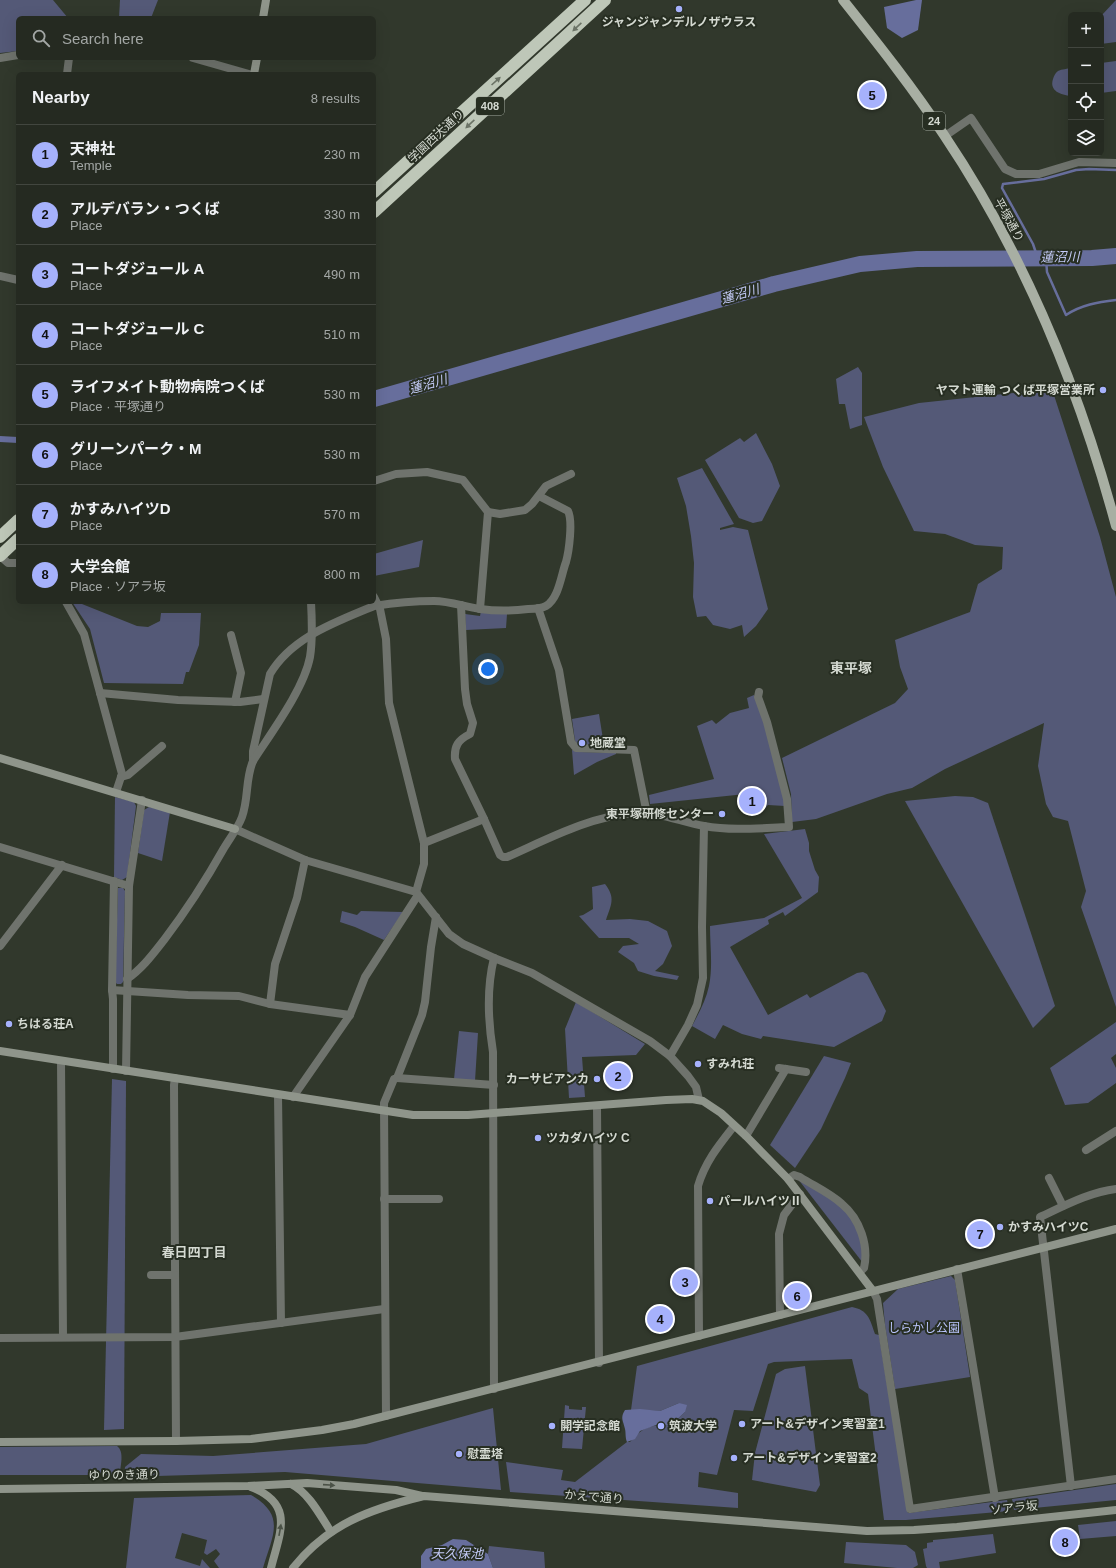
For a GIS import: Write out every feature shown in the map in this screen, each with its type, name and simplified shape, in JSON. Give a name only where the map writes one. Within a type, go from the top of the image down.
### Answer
[{"type":"highway","name":"学園西大通り","points":[[376,190],[585,0]]},
{"type":"highway","name":"学園西大通り","points":[[376,210],[605,0]]},
{"type":"highway","points":[[0,537],[16,522]]},
{"type":"highway","points":[[0,556],[16,541]]},
{"type":"main road","name":"平塚通り","points":[[842,0],[898,70],[945,136],[980,194],[1020,268],[1048,327],[1071,382],[1093,447],[1116,526]]},
{"type":"street","points":[[263,16],[266,0]]},
{"type":"street","points":[[0,58],[16,55]]},
{"type":"street","points":[[67,72],[69,60]]},
{"type":"street","points":[[200,60],[242,72]]},
{"type":"street","points":[[254,72],[257,60]]},
{"type":"street","points":[[945,136],[971,118],[1005,169],[1016,174],[1039,174],[1079,162],[1116,163]]},
{"type":"street","points":[[0,276],[16,280]]},
{"type":"street","points":[[376,479],[396,474],[427,472],[463,480],[488,512],[500,514],[525,510],[539,496],[546,486],[571,474]]},
{"type":"street","points":[[253,761],[253,750],[263,699],[270,674],[276,664],[294,647],[312,634],[378,605],[436,601],[480,609],[515,611],[546,606],[556,593],[567,558],[570,515],[568,511],[539,496]]},
{"type":"street","points":[[480,609],[488,512]]},
{"type":"street","points":[[0,556],[8,562],[16,564]]},
{"type":"street","points":[[293,1097],[350,1015],[365,977],[417,893],[424,864],[424,843],[389,703],[386,639],[380,609],[376,601]]},
{"type":"street","points":[[67,604],[84,634],[122,774],[116,792]]},
{"type":"street","points":[[127,979],[137,972],[149,959],[170,932],[214,865],[241,819],[246,805],[248,772],[253,761],[294,697],[303,679],[310,657],[312,634],[311,604]]},
{"type":"street","points":[[461,605],[465,689],[467,704],[473,723],[470,734],[456,744],[454,751],[455,759],[463,779],[484,819],[500,855],[505,857],[571,828],[589,822],[634,813],[675,818],[704,826],[729,829],[789,827],[787,799],[767,722],[758,697],[759,692]]},
{"type":"street","points":[[538,608],[559,670],[571,742],[576,748],[634,750],[648,814]]},
{"type":"street","points":[[231,635],[241,673],[235,702]]},
{"type":"street","points":[[100,693],[178,700],[235,702],[263,699]]},
{"type":"street","points":[[121,778],[128,775],[162,746]]},
{"type":"street","points":[[1,759],[116,792],[235,829],[305,860],[417,893],[449,934],[463,944],[545,980],[643,1037],[670,1056],[696,1087],[699,1100]]},
{"type":"street","points":[[126,1071],[128,886],[142,800]]},
{"type":"street","points":[[424,843],[484,819]]},
{"type":"street","points":[[670,1056],[688,1026],[697,1005],[703,978],[702,927],[704,826]]},
{"type":"street","points":[[0,847],[128,886]]},
{"type":"street","points":[[270,1004],[275,964],[295,903],[305,860]]},
{"type":"street","points":[[0,946],[62,865]]},
{"type":"street","points":[[113,1069],[112,990],[114,881]]},
{"type":"street","points":[[386,1416],[384,1310],[384,1111],[386,1100],[394,1079],[397,1078],[419,1026],[426,1002],[431,948],[436,917]]},
{"type":"street","points":[[494,958],[488,994],[494,1085],[494,1389]]},
{"type":"street","points":[[112,990],[188,995],[239,996],[270,1004],[350,1015]]},
{"type":"street","points":[[0,1051],[384,1111],[438,1116],[493,1114],[686,1098],[708,1103],[746,1136],[788,1179],[873,1291],[877,1300],[910,1509],[995,1498],[1116,1479]]},
{"type":"street","points":[[61,1061],[63,1337]]},
{"type":"street","points":[[746,1136],[783,1068],[806,1072]]},
{"type":"street","points":[[175,1078],[176,1441]]},
{"type":"street","points":[[397,1078],[494,1085]]},
{"type":"street","points":[[278,1095],[281,1323]]},
{"type":"street","points":[[597,1106],[599,1363]]},
{"type":"street","points":[[699,1336],[698,1186],[710,1157],[734,1126]]},
{"type":"street","points":[[1086,1150],[1116,1131]]},
{"type":"street","points":[[788,1179],[794,1175],[800,1177],[842,1203],[848,1209],[854,1218],[866,1247],[867,1257],[864,1268],[860,1272]]},
{"type":"street","points":[[1049,1178],[1063,1206]]},
{"type":"street","points":[[1071,1486],[1040,1217],[1091,1195],[1116,1189]]},
{"type":"street","points":[[780,1314],[778,1234],[784,1215],[800,1194]]},
{"type":"street","points":[[384,1199],[439,1199]]},
{"type":"street","points":[[0,1442],[176,1441],[251,1438],[292,1434],[354,1424],[599,1363],[780,1314],[1116,1229]]},
{"type":"street","points":[[957,1269],[995,1498]]},
{"type":"street","points":[[151,1275],[175,1275]]},
{"type":"street","points":[[0,1338],[175,1337],[384,1310]]},
{"type":"street","points":[[248,1486],[307,1483],[396,1490],[424,1496]]},
{"type":"street","points":[[290,1484],[304,1493],[331,1532]]},
{"type":"street","points":[[248,1486],[261,1491],[274,1502],[282,1517],[282,1527],[272,1568]]},
{"type":"street","name":"ゆりのき通り","points":[[0,1489],[248,1486]]},
{"type":"street","name":"かえで通り","points":[[292,1568],[314,1545],[331,1532],[371,1511],[424,1496],[845,1530],[914,1530]]},
{"type":"street","name":"ソアラ坂","points":[[914,1530],[1116,1510]]},
{"type":"green space","points":[[0,0],[53,0],[66,16],[16,16],[16,51],[0,53]]},
{"type":"green space","points":[[120,0],[158,0],[152,16],[119,16]]},
{"type":"green space","points":[[1116,0],[1116,42],[1104,44],[1104,13]]},
{"type":"green space","points":[[1116,61],[1116,91],[1104,93],[1104,63]]},
{"type":"green space","points":[[1068,69],[1068,96],[1057,92],[1053,87],[1052,83],[1054,76],[1061,70]]},
{"type":"green space","points":[[858,367],[862,373],[862,425],[850,429],[845,404],[839,404],[836,379]]},
{"type":"green space","points":[[1052,389],[1100,537],[1116,597],[1116,1007],[1081,907],[1086,891],[1068,821],[1053,817],[1046,804],[1038,766],[1044,723],[945,769],[912,788],[887,794],[816,819],[792,822],[791,794],[782,758],[895,703],[908,689],[900,667],[895,640],[970,612],[978,584],[1002,569],[1003,547],[975,545],[945,534],[914,531],[883,467],[864,417],[919,403]]},
{"type":"green space","points":[[756,433],[772,464],[780,486],[762,521],[753,523],[739,518],[705,460],[740,438],[744,442]]},
{"type":"green space","points":[[702,468],[734,524],[720,528],[720,530],[733,527],[748,530],[768,609],[756,626],[744,637],[742,625],[730,629],[713,625],[706,616],[697,617],[693,597],[694,563],[691,536],[686,506],[677,478]]},
{"type":"green space","points":[[423,540],[419,567],[376,576],[376,553]]},
{"type":"green space","points":[[73,604],[82,604],[137,626],[148,627],[160,621],[161,613],[201,613],[199,645],[189,672],[186,672],[183,684],[104,683],[90,629]]},
{"type":"green space","points":[[481,611],[507,614],[506,628],[466,630],[465,614],[480,616]]},
{"type":"green space","points":[[754,695],[760,707],[784,793],[785,806],[768,805],[761,812],[755,815],[749,814],[740,809],[757,806],[755,793],[650,804],[649,795],[714,779],[697,726],[712,720],[716,724],[730,713],[749,708],[747,698]]},
{"type":"green space","points":[[599,714],[604,746],[578,746],[575,741],[572,719]]},
{"type":"green space","points":[[572,750],[580,752],[616,754],[597,762],[574,775]]},
{"type":"green space","points":[[955,796],[973,797],[988,803],[1055,1006],[1033,1028],[905,801]]},
{"type":"green space","points":[[115,797],[134,802],[136,806],[127,877],[122,880],[114,877]]},
{"type":"green space","points":[[149,807],[170,812],[162,861],[138,853],[144,810]]},
{"type":"green space","points":[[805,829],[809,843],[809,851],[815,870],[819,877],[818,892],[785,916],[783,912],[768,920],[769,924],[730,947],[768,1015],[807,994],[810,998],[857,973],[863,972],[867,974],[886,1011],[882,1021],[834,1047],[763,1036],[761,1039],[742,1034],[723,1025],[715,1039],[692,1026],[700,1011],[709,986],[711,964],[710,926],[764,918],[802,898],[764,834]]},
{"type":"green space","points":[[605,884],[610,893],[612,902],[606,920],[630,919],[648,921],[667,931],[672,946],[663,964],[655,971],[679,976],[677,980],[654,976],[638,971],[634,963],[618,952],[623,946],[639,944],[629,938],[599,938],[579,916],[593,909],[592,887]]},
{"type":"green space","points":[[118,888],[123,888],[125,891],[123,982],[121,984],[117,984],[115,982]]},
{"type":"green space","points":[[342,911],[357,915],[361,911],[403,912],[384,940],[340,922]]},
{"type":"green space","points":[[576,1002],[645,1044],[636,1055],[582,1057],[585,1097],[569,1098],[565,1029]]},
{"type":"green space","points":[[1116,1022],[1116,1054],[1111,1058],[1116,1068],[1116,1083],[1088,1103],[1065,1105],[1050,1068]]},
{"type":"green space","points":[[459,1031],[478,1033],[475,1081],[454,1079]]},
{"type":"green space","points":[[824,1056],[851,1063],[821,1129],[795,1168],[770,1145]]},
{"type":"green space","points":[[112,1079],[126,1081],[124,1429],[104,1430]]},
{"type":"green space","points":[[798,1179],[839,1204],[853,1220],[864,1247],[863,1263]]},
{"type":"green space","name":"しらかし公園","points":[[951,1276],[955,1280],[970,1377],[895,1389],[883,1303],[898,1289]]},
{"type":"green space","points":[[852,1307],[862,1310],[868,1316],[875,1334],[879,1335],[908,1513],[1007,1500],[1009,1511],[906,1520],[884,1520],[868,1394],[859,1388],[852,1359],[774,1362],[768,1364],[753,1411],[734,1410],[717,1475],[699,1472],[698,1487],[738,1493],[738,1508],[510,1492],[506,1462],[563,1470],[561,1480],[575,1482],[627,1442],[630,1442],[639,1433],[652,1426],[671,1425],[685,1412],[679,1403],[660,1411],[631,1410],[637,1366]]},
{"type":"green space","points":[[805,1366],[820,1485],[816,1492],[752,1480],[755,1453],[776,1374],[785,1369]]},
{"type":"green space","points":[[565,1405],[569,1406],[569,1409],[582,1410],[582,1407],[586,1407],[582,1449],[562,1448]]},
{"type":"green space","points":[[493,1408],[501,1490],[285,1472],[124,1477],[125,1467],[141,1454],[213,1456],[366,1444]]},
{"type":"green space","points":[[117,1446],[121,1452],[122,1459],[120,1475],[0,1475],[0,1447]]},
{"type":"green space","points":[[1116,1484],[1116,1500],[1014,1510],[1012,1499]]},
{"type":"green space","points":[[251,1495],[262,1503],[269,1511],[273,1519],[273,1536],[263,1568],[219,1568],[214,1561],[220,1554],[216,1549],[207,1555],[204,1553],[207,1540],[182,1533],[175,1558],[200,1566],[202,1559],[210,1568],[126,1568],[134,1498]]},
{"type":"green space","points":[[1116,1521],[1116,1536],[1080,1539],[1078,1525]]},
{"type":"green space","points":[[993,1534],[996,1553],[939,1562],[940,1568],[927,1568],[926,1566],[923,1549],[927,1548],[927,1543],[933,1542],[933,1540]]},
{"type":"green space","points":[[846,1542],[906,1545],[915,1552],[918,1565],[913,1568],[897,1568],[844,1563]]},
{"type":"green space","points":[[489,1546],[544,1552],[545,1568],[493,1568],[488,1554]]},
{"type":"water","points":[[922,0],[918,30],[902,38],[887,28],[884,7]]},
{"type":"water","points":[[0,436],[16,437],[16,443],[0,442]]},
{"type":"water","points":[[679,1403],[687,1405],[685,1412],[671,1425],[656,1425],[640,1431],[635,1439],[627,1442],[622,1419],[625,1410],[640,1409],[660,1411]]},
{"type":"water","name":"天久保池","points":[[453,1539],[466,1540],[488,1554],[493,1568],[421,1568],[421,1556],[426,1549],[442,1545]]},
{"type":"waterway","points":[[1035,257],[1036,253],[1033,244],[1002,188],[1003,184],[1044,179],[1076,170],[1116,170]]},
{"type":"waterway","name":"蓮沼川","points":[[376,398],[774,284],[860,264],[917,259],[1092,258],[1116,256]]},
{"type":"waterway","points":[[1046,258],[1047,272],[1066,315],[1090,304],[1116,300]]},
{"type":"place","name":"ジャンジャンデルノザウラス","points":[[679,9]]},
{"type":"place","name":"ライフメイト動物病院つくば","points":[[872,95]]},
{"type":"place","name":"ヤマト運輸 つくば平塚営業所","points":[[1103,390]]},
{"type":"place","name":"地蔵堂","points":[[582,743]]},
{"type":"place","name":"天神社","points":[[752,801]]},
{"type":"place","name":"東平塚研修センター","points":[[722,814]]},
{"type":"place","name":"ちはる荘A","points":[[9,1024]]},
{"type":"place","name":"すみれ荘","points":[[698,1064]]},
{"type":"place","name":"アルデバラン・つくば","points":[[618,1076]]},
{"type":"place","name":"カーサビアンカ","points":[[597,1079]]},
{"type":"place","name":"ツカダハイツ C","points":[[538,1138]]},
{"type":"place","name":"パールハイツⅡ","points":[[710,1201]]},
{"type":"place","name":"かすみハイツC","points":[[1000,1227]]},
{"type":"place","name":"かすみハイツD","points":[[980,1234]]},
{"type":"place","name":"コートダジュール A","points":[[685,1282]]},
{"type":"place","name":"グリーンパーク・M","points":[[797,1296]]},
{"type":"place","name":"コートダジュール C","points":[[660,1319]]},
{"type":"place","name":"アート&デザイン実習室1","points":[[742,1424]]},
{"type":"place","name":"開学記念館","points":[[552,1426]]},
{"type":"place","name":"筑波大学","points":[[661,1426]]},
{"type":"place","name":"慰霊塔","points":[[459,1454]]},
{"type":"place","name":"アート&デザイン実習室2","points":[[734,1458]]},
{"type":"place","name":"大学会館","points":[[1065,1542]]},
{"type":"district","name":"東平塚","points":[[851,668]]},
{"type":"district","name":"春日四丁目","points":[[194,1252]]}]
